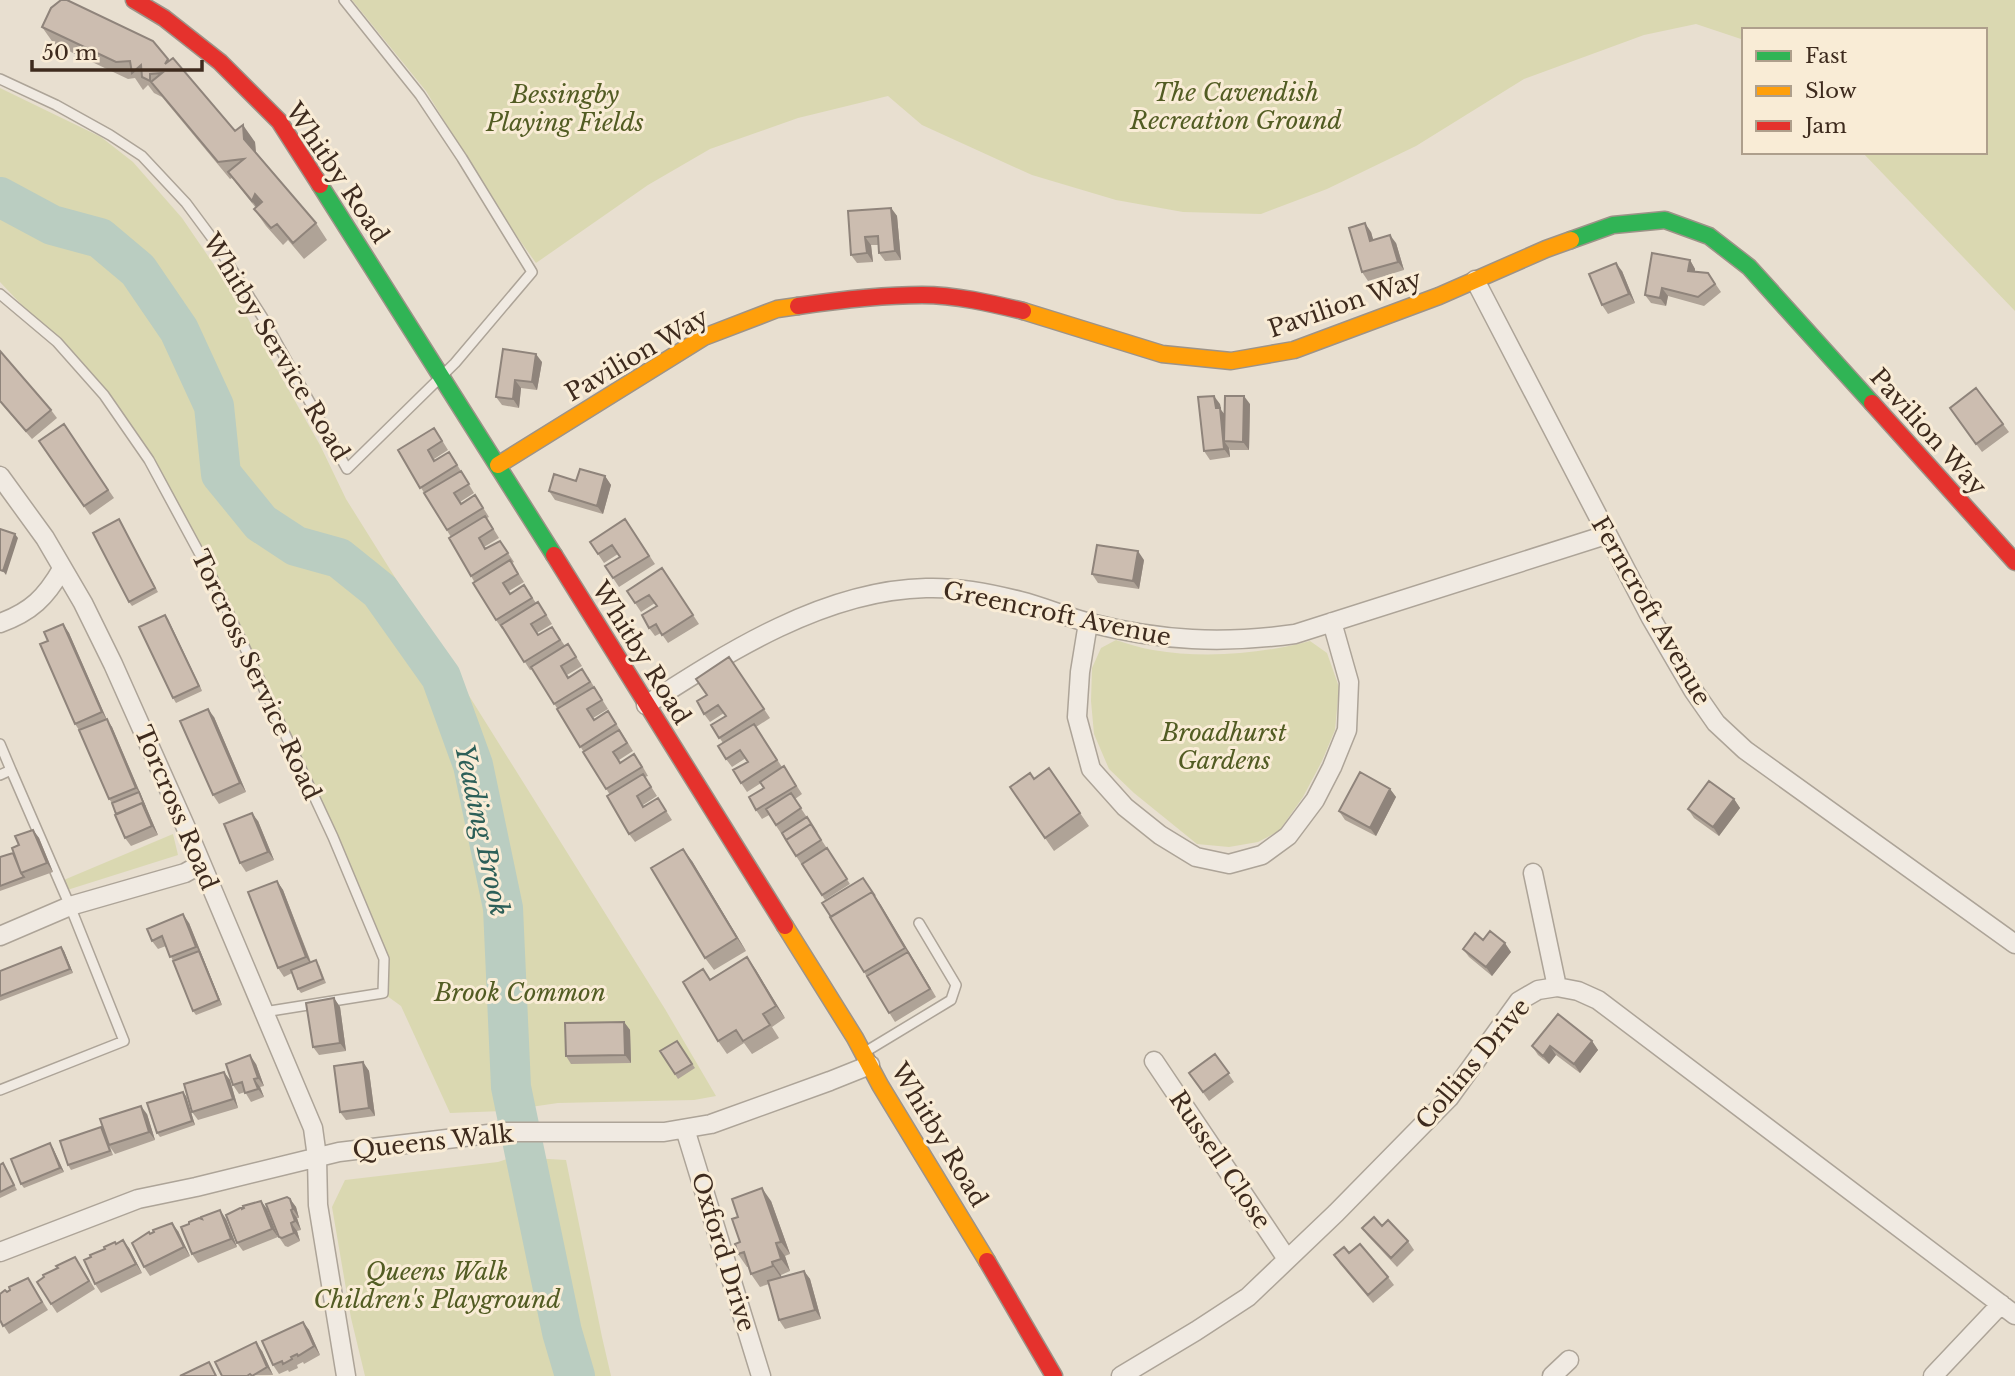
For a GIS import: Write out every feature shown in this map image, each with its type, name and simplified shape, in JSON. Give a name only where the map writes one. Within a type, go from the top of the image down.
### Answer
[{"type":"street","name":"Whitby Road","points":[[134,0],[163,18],[220,62],[279,121],[498,465],[867,1059],[1054,1376]]},
{"type":"street","name":"Pavilion Way","points":[[498,465],[704,337],[777,309],[849,298],[936,296],[1035,314],[1162,354],[1231,361],[1294,350],[1438,296],[1546,248],[1613,225],[1665,220],[1709,236],[1749,267],[2015,562]]},
{"type":"street","name":"Ferncroft Avenue","points":[[1475,279],[1606,535],[1686,678],[1716,723],[1745,750],[2015,944]]},
{"type":"street","name":"Torcross Road","points":[[0,476],[46,538],[113,664],[313,1128],[317,1157],[318,1205],[346,1376]]},
{"type":"street","name":"Greencroft Avenue","points":[[646,705],[778,627],[880,592],[927,588],[971,591],[1019,601],[1088,623],[1176,639],[1256,640],[1295,634],[1606,535]]},
{"type":"street","points":[[0,623],[18,617],[49,592],[62,569]]},
{"type":"street","points":[[1088,623],[1080,672],[1077,717],[1091,769],[1125,807],[1160,835],[1196,857],[1229,864],[1262,855],[1288,836],[1315,800],[1332,767],[1347,730],[1349,681],[1332,622]]},
{"type":"street","points":[[0,936],[71,906],[185,873],[201,864]]},
{"type":"street","points":[[1533,873],[1557,987]]},
{"type":"street","name":"Collins Drive","points":[[1121,1376],[1248,1297],[1370,1180],[1449,1098],[1519,1001],[1538,990],[1557,987],[1578,991],[1598,1000],[2008,1309]]},
{"type":"street","name":"Queens Walk","points":[[0,1252],[138,1199],[317,1157],[505,1132],[664,1132],[711,1124],[830,1081],[867,1059]]},
{"type":"street","name":"Russell Close","points":[[1154,1061],[1287,1259]]},
{"type":"street","name":"Oxford Drive","points":[[685,1129],[761,1376]]},
{"type":"street","points":[[1933,1376],[2008,1309]]},
{"type":"street","points":[[1552,1376],[1569,1360]]},
{"type":"lane","points":[[344,0],[421,94],[532,272],[442,376]]},
{"type":"lane","name":"Whitby Service Road","points":[[0,79],[56,105],[142,156],[186,203],[212,238],[263,318],[347,469],[442,376]]},
{"type":"lane","name":"Torcross Service Road","points":[[0,294],[57,342],[104,395],[149,460],[209,571],[333,836],[384,959],[383,993],[264,1012]]},
{"type":"lane","points":[[0,744],[71,906],[124,1041],[0,1090]]},
{"type":"lane","points":[[0,775],[11,770]]},
{"type":"lane","points":[[867,1059],[951,1000],[956,985],[919,923]]},
{"type":"green space","name":"The Cavendish Recreation Ground","points":[[352,0],[2015,0],[2015,311],[1864,154],[1987,154],[1987,28],[1742,28],[1742,39],[1696,24],[1644,35],[1524,79],[1416,146],[1327,189],[1261,214],[1183,212],[1116,200],[1032,175],[922,125],[888,96],[798,118],[710,149],[648,185],[536,263],[503,217],[426,91]]},
{"type":"green space","name":"Brook Common","points":[[0,88],[101,137],[133,162],[182,218],[234,294],[320,445],[346,499],[665,1009],[716,1096],[694,1100],[558,1103],[503,1111],[450,1113],[401,1006],[383,993],[384,959],[224,605],[146,455],[57,342],[0,282]]},
{"type":"green space","name":"Broadhurst Gardens","points":[[1116,640],[1153,650],[1212,655],[1252,652],[1310,641],[1327,653],[1339,687],[1335,730],[1303,797],[1279,831],[1258,842],[1229,847],[1197,844],[1109,769],[1094,734],[1092,668],[1101,648]]},
{"type":"green space","points":[[173,834],[178,855],[64,891],[59,882]]},
{"type":"green space","name":"Queens Walk Children's Playground","points":[[513,1157],[566,1160],[611,1376],[365,1376],[351,1318],[332,1207],[345,1180],[498,1162]]},
{"type":"building","points":[[61,0],[67,0],[153,41],[168,59],[165,64],[173,58],[235,131],[243,125],[244,139],[316,223],[293,243],[277,224],[271,228],[254,209],[262,202],[255,194],[252,201],[228,172],[244,159],[218,162],[151,82],[162,73],[150,74],[150,81],[142,77],[141,65],[132,73],[130,61],[116,62],[42,27],[51,8]]},
{"type":"building","points":[[891,208],[895,251],[879,253],[878,236],[865,237],[867,253],[851,255],[848,211]]},
{"type":"building","points":[[1365,223],[1370,241],[1390,235],[1398,262],[1362,272],[1349,228]]},
{"type":"building","points":[[1652,253],[1690,260],[1688,271],[1708,273],[1715,284],[1698,297],[1662,288],[1660,298],[1645,295]]},
{"type":"building","points":[[1616,263],[1629,294],[1602,305],[1589,274]]},
{"type":"building","points":[[503,349],[536,354],[532,382],[515,380],[513,399],[496,397]]},
{"type":"building","points":[[0,351],[51,410],[26,431],[0,401]]},
{"type":"building","points":[[1976,388],[2003,424],[1976,444],[1950,408]]},
{"type":"building","points":[[1214,396],[1216,408],[1220,408],[1224,449],[1204,451],[1198,397]]},
{"type":"building","points":[[1225,396],[1244,396],[1243,442],[1224,441]]},
{"type":"building","points":[[64,424],[108,490],[84,506],[39,441]]},
{"type":"building","points":[[434,428],[442,441],[428,450],[434,461],[449,452],[457,465],[420,488],[398,450]]},
{"type":"building","points":[[580,469],[605,476],[597,506],[549,491],[554,474],[576,481]]},
{"type":"building","points":[[461,471],[469,484],[454,493],[461,504],[475,495],[483,508],[447,530],[424,493]]},
{"type":"building","points":[[485,516],[493,529],[479,538],[485,549],[500,541],[508,553],[471,576],[449,538]]},
{"type":"building","points":[[119,519],[155,588],[129,602],[93,533]]},
{"type":"building","points":[[625,519],[649,556],[613,578],[605,566],[620,557],[612,545],[598,554],[590,542]]},
{"type":"building","points":[[0,529],[15,534],[3,571],[0,570]]},
{"type":"building","points":[[1097,545],[1138,551],[1133,581],[1092,574]]},
{"type":"building","points":[[510,560],[518,574],[503,583],[510,594],[524,585],[532,598],[496,620],[473,583]]},
{"type":"building","points":[[662,568],[693,615],[662,635],[656,624],[649,628],[642,615],[657,606],[649,595],[635,603],[627,591]]},
{"type":"building","points":[[538,602],[546,615],[531,624],[538,635],[552,627],[560,640],[524,662],[501,625]]},
{"type":"building","points":[[165,615],[199,686],[173,698],[139,627]]},
{"type":"building","points":[[63,624],[102,712],[75,724],[40,644],[48,641],[44,632]]},
{"type":"building","points":[[568,644],[576,657],[561,666],[568,678],[582,669],[590,682],[554,704],[531,667]]},
{"type":"building","points":[[729,657],[764,709],[719,738],[711,725],[726,716],[718,705],[704,714],[697,701],[707,695],[696,679]]},
{"type":"building","points":[[594,687],[602,700],[587,709],[594,720],[608,711],[616,724],[580,747],[557,709]]},
{"type":"building","points":[[208,709],[240,783],[213,795],[180,721]]},
{"type":"building","points":[[107,719],[136,788],[109,799],[79,730]]},
{"type":"building","points":[[754,724],[777,760],[741,783],[733,770],[748,762],[740,750],[726,759],[718,746]]},
{"type":"building","points":[[619,730],[627,743],[613,752],[620,763],[634,754],[642,767],[606,789],[583,752]]},
{"type":"building","points":[[784,766],[796,786],[756,810],[749,797],[764,788],[760,782]]},
{"type":"building","points":[[1049,768],[1080,813],[1045,838],[1010,787],[1030,773],[1034,779]]},
{"type":"building","points":[[1360,772],[1390,789],[1370,828],[1339,811]]},
{"type":"building","points":[[643,774],[651,787],[637,796],[643,807],[658,798],[666,811],[629,834],[607,796]]},
{"type":"building","points":[[1709,781],[1734,799],[1713,827],[1688,809]]},
{"type":"building","points":[[139,792],[145,807],[142,803],[116,814],[112,803]]},
{"type":"building","points":[[791,793],[801,808],[776,825],[766,809]]},
{"type":"building","points":[[142,803],[152,826],[125,838],[115,815]]},
{"type":"building","points":[[252,813],[268,852],[240,863],[224,824]]},
{"type":"building","points":[[807,817],[817,833],[811,824],[786,840],[782,833]]},
{"type":"building","points":[[811,824],[821,840],[796,856],[786,840]]},
{"type":"building","points":[[33,830],[47,863],[21,873],[12,848],[19,845],[15,836]]},
{"type":"building","points":[[827,848],[847,879],[822,895],[802,864]]},
{"type":"building","points":[[683,849],[737,938],[705,958],[651,868]]},
{"type":"building","points":[[13,853],[24,877],[0,886],[0,857]]},
{"type":"building","points":[[863,878],[875,896],[872,892],[831,917],[822,903]]},
{"type":"building","points":[[277,881],[306,957],[278,968],[248,892]]},
{"type":"building","points":[[872,892],[905,948],[864,972],[830,917]]},
{"type":"building","points":[[183,914],[196,947],[170,957],[162,936],[152,941],[147,929]]},
{"type":"building","points":[[1490,931],[1505,943],[1486,967],[1463,949],[1475,933],[1483,940]]},
{"type":"building","points":[[61,947],[70,969],[0,996],[0,971]]},
{"type":"building","points":[[199,951],[219,1000],[193,1011],[173,961]]},
{"type":"building","points":[[908,952],[930,989],[889,1013],[867,976]]},
{"type":"building","points":[[747,957],[776,1006],[763,1014],[770,1025],[743,1041],[736,1030],[718,1041],[683,982],[703,969],[710,980]]},
{"type":"building","points":[[316,960],[323,979],[298,989],[291,970]]},
{"type":"building","points":[[334,998],[340,1043],[313,1047],[306,1003]]},
{"type":"building","points":[[1558,1014],[1592,1041],[1574,1064],[1550,1046],[1543,1056],[1532,1046]]},
{"type":"building","points":[[624,1022],[625,1055],[566,1056],[565,1023]]},
{"type":"building","points":[[677,1041],[692,1064],[675,1074],[660,1051]]},
{"type":"building","points":[[1215,1054],[1229,1073],[1203,1092],[1189,1073]]},
{"type":"building","points":[[250,1055],[258,1078],[254,1079],[258,1089],[245,1093],[242,1082],[233,1085],[226,1064]]},
{"type":"building","points":[[363,1062],[369,1108],[340,1112],[334,1066]]},
{"type":"building","points":[[224,1072],[233,1099],[192,1112],[184,1084]]},
{"type":"building","points":[[183,1092],[192,1121],[157,1133],[147,1103]]},
{"type":"building","points":[[141,1106],[149,1132],[109,1145],[100,1119]]},
{"type":"building","points":[[101,1127],[110,1151],[68,1165],[60,1141]]},
{"type":"building","points":[[50,1143],[60,1168],[21,1184],[11,1159]]},
{"type":"building","points":[[3,1163],[14,1185],[0,1192],[0,1165]]},
{"type":"building","points":[[762,1188],[781,1242],[776,1243],[781,1259],[772,1262],[773,1266],[751,1274],[744,1252],[738,1254],[735,1244],[740,1242],[732,1219],[738,1217],[732,1199]]},
{"type":"building","points":[[287,1197],[293,1209],[291,1210],[295,1221],[291,1223],[294,1233],[282,1238],[279,1237],[266,1204]]},
{"type":"building","points":[[261,1201],[272,1229],[237,1243],[226,1215]]},
{"type":"building","points":[[220,1210],[231,1239],[192,1254],[181,1227]]},
{"type":"building","points":[[1374,1217],[1382,1226],[1388,1220],[1408,1241],[1391,1258],[1362,1228]]},
{"type":"building","points":[[172,1223],[184,1247],[144,1267],[132,1243],[149,1232],[154,1232],[153,1230]]},
{"type":"building","points":[[123,1240],[136,1264],[95,1284],[84,1260],[105,1249],[104,1247]]},
{"type":"building","points":[[1360,1244],[1388,1277],[1368,1295],[1334,1255],[1344,1247],[1349,1253]]},
{"type":"building","points":[[75,1257],[89,1281],[51,1304],[37,1282],[43,1275],[58,1268],[56,1266]]},
{"type":"building","points":[[804,1271],[815,1310],[779,1320],[768,1281]]},
{"type":"building","points":[[28,1278],[42,1302],[3,1326],[0,1320],[0,1294]]},
{"type":"building","points":[[303,1322],[314,1346],[283,1364],[282,1361],[273,1365],[262,1341]]},
{"type":"building","points":[[256,1342],[267,1367],[252,1376],[222,1376],[215,1362]]},
{"type":"building","points":[[209,1362],[216,1376],[180,1376]]},
{"type":"waterway","name":"Yeading Brook","points":[[0,197],[52,225],[100,238],[138,270],[179,330],[214,406],[221,474],[261,523],[296,546],[339,558],[380,591],[441,677],[473,765],[503,908],[511,1087],[562,1332],[575,1376]]},
{"type":"traffic: fast","points":[[320,185],[554,555]]},
{"type":"traffic: fast","points":[[1571,240],[1613,225],[1665,220],[1709,236],[1749,267],[1872,403]]},
{"type":"traffic: slow","points":[[1023,311],[1162,354],[1231,361],[1294,350],[1439,296],[1571,240]]},
{"type":"traffic: slow","points":[[498,465],[704,337],[777,309],[798,306]]},
{"type":"traffic: slow","points":[[785,926],[855,1038],[880,1085],[987,1261]]},
{"type":"traffic: jam","points":[[134,0],[164,18],[220,62],[279,121],[320,185]]},
{"type":"traffic: jam","points":[[798,306],[860,298],[935,295],[986,302],[1023,311]]},
{"type":"traffic: jam","points":[[1872,403],[2015,562]]},
{"type":"traffic: jam","points":[[554,555],[785,926]]},
{"type":"traffic: jam","points":[[987,1261],[1054,1376]]},
{"type":"park label","name":"Bessingby Playing Fields","points":[[565,109]]}]
